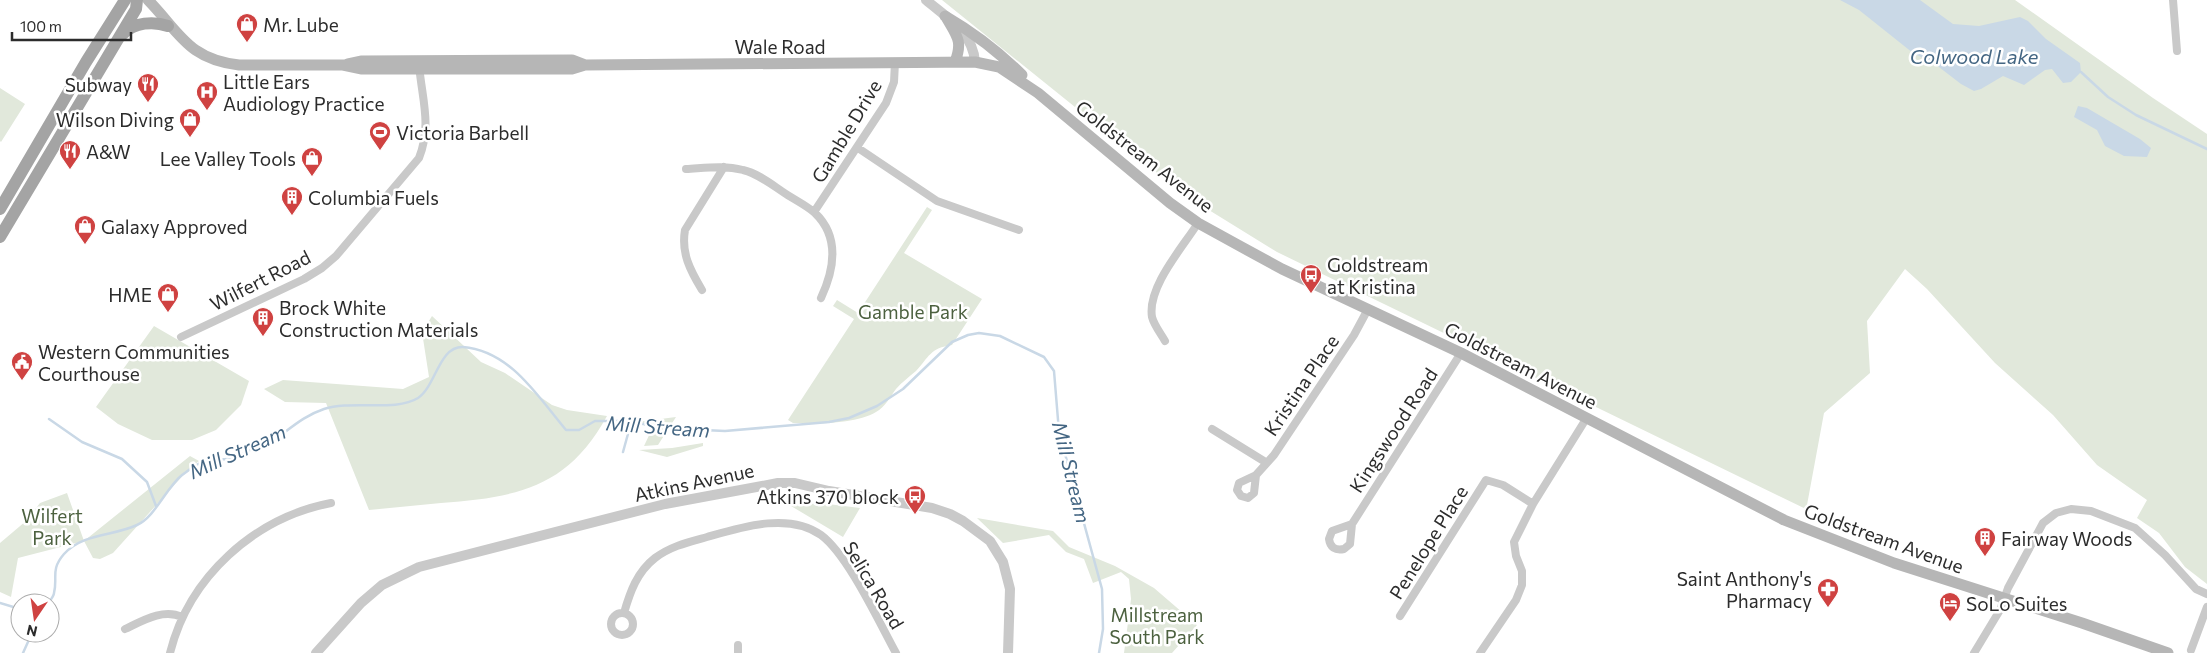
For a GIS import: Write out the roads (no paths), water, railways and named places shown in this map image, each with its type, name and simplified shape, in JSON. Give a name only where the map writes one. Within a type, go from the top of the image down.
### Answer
[{"type":"main road","points":[[111,19],[115,0]]},
{"type":"main road","points":[[0,209],[111,19],[125,0]]},
{"type":"main road","points":[[0,237],[136,9],[137,0]]},
{"type":"main road","name":"Wale Road","points":[[148,0],[168,26],[186,43],[203,56],[223,63],[343,65],[362,61],[419,65],[500,65],[572,60],[585,64],[975,62]]},
{"type":"main road","points":[[945,16],[959,39],[960,46],[955,62]]},
{"type":"main road","points":[[945,16],[976,35],[1002,55],[1038,93]]},
{"type":"main road","points":[[114,43],[133,26],[159,23],[168,26]]},
{"type":"main road","name":"Goldstream Avenue","points":[[975,62],[999,67],[1038,93],[1137,177],[1198,223],[1282,269],[1462,353],[1784,520],[1894,563],[2168,653]]},
{"type":"street","points":[[926,0],[966,34],[974,50],[975,62]]},
{"type":"street","points":[[2173,0],[2177,51]]},
{"type":"street","name":"Gamble Drive","points":[[814,212],[858,148],[891,93],[894,82],[895,62]]},
{"type":"street","name":"Wilfert Road","points":[[181,337],[304,279],[322,268],[347,244],[419,158],[424,146],[427,125],[419,65]]},
{"type":"street","points":[[858,148],[938,201],[1019,230]]},
{"type":"street","points":[[702,290],[685,256],[683,241],[685,230],[724,167]]},
{"type":"street","points":[[686,169],[724,167],[745,170],[814,212],[824,224],[829,234],[834,256],[829,281],[821,298]]},
{"type":"street","points":[[1165,341],[1152,319],[1152,307],[1162,278],[1198,223]]},
{"type":"street","name":"Kristina Place","points":[[1256,475],[1267,463],[1354,336],[1368,309]]},
{"type":"street","name":"Kingswood Road","points":[[1352,524],[1462,353]]},
{"type":"street","points":[[1480,653],[1516,600],[1522,585],[1522,571],[1516,556],[1514,542],[1533,504],[1586,419]]},
{"type":"street","points":[[1212,428],[1267,463]]},
{"type":"street","name":"Penelope Place","points":[[1400,616],[1486,480],[1503,484],[1533,504]]},
{"type":"street","name":"Atkins Avenue","points":[[316,653],[360,603],[382,586],[419,567],[665,504],[786,482],[932,508],[963,521],[990,541],[1003,562],[1010,589],[1008,653]]},
{"type":"street","points":[[170,653],[182,617],[198,589],[213,570],[246,540],[309,507],[331,502]]},
{"type":"street","points":[[1974,653],[2000,610],[2031,542],[2043,523],[2056,513],[2071,509],[2091,511],[2135,528],[2165,555],[2196,589],[2207,594]]},
{"type":"street","name":"Selica Road","points":[[624,613],[632,588],[642,570],[655,558],[674,546],[742,527],[772,523],[791,524],[820,534],[841,556],[896,653]]},
{"type":"street","points":[[2190,650],[2207,607]]},
{"type":"street","points":[[125,629],[164,613],[182,617]]},
{"type":"water","name":"Colwood Lake","points":[[1840,0],[1920,0],[1953,24],[1979,26],[2020,17],[2028,21],[2046,39],[2080,63],[2081,72],[2071,82],[2063,83],[2052,69],[2045,70],[2024,85],[2003,76],[1974,91],[1961,84],[1935,64],[1913,53],[1859,10]]},
{"type":"water","points":[[2078,106],[2087,108],[2140,139],[2151,148],[2147,157],[2124,156],[2105,146],[2097,130],[2074,117]]},
{"type":"waterway","points":[[2081,72],[2108,97],[2136,115],[2207,149]]},
{"type":"waterway","name":"Mill Stream","points":[[54,593],[57,565],[64,554],[72,547],[89,538],[128,529],[143,521],[155,509],[176,481],[201,462],[210,459],[233,458],[240,455],[278,437],[313,413],[324,409],[347,405],[398,404],[418,398],[429,385],[448,353],[455,348],[463,347],[480,350],[509,366],[534,390],[566,430],[579,430],[595,421],[620,421],[682,429],[725,431],[829,422],[849,418],[877,406],[903,389],[952,342],[968,335],[979,333],[1000,336],[1044,357],[1054,371],[1059,432],[1102,589],[1103,629],[1099,653]]},
{"type":"waterway","points":[[49,419],[82,442],[122,459],[147,482],[156,506]]},
{"type":"waterway","points":[[623,452],[631,423]]},
{"type":"waterway","points":[[0,603],[10,606]]},
{"type":"waterway","name":"Mill Stream","points":[[23,653],[28,643]]},
{"type":"place","name":"Mr. Lube","points":[[247,43]]},
{"type":"place","name":"Subway","points":[[148,103]]},
{"type":"place","name":"Little Ears Audiology Practice","points":[[207,111]]},
{"type":"place","name":"Wilson Diving","points":[[190,138]]},
{"type":"place","name":"Victoria Barbell","points":[[380,151]]},
{"type":"place","name":"A&W","points":[[70,170]]},
{"type":"place","name":"Lee Valley Tools","points":[[312,177]]},
{"type":"place","name":"Columbia Fuels","points":[[292,216]]},
{"type":"place","name":"Galaxy Approved","points":[[85,245]]},
{"type":"place","name":"Goldstream at Kristina","points":[[1311,294]]},
{"type":"place","name":"HME","points":[[168,313]]},
{"type":"place","name":"Brock White Construction Materials","points":[[263,337]]},
{"type":"place","name":"Western Communities Courthouse","points":[[22,381]]},
{"type":"place","name":"Atkins 370 block","points":[[915,515]]},
{"type":"place","name":"Fairway Woods","points":[[1985,557]]},
{"type":"place","name":"Saint Anthony's Pharmacy","points":[[1828,608]]},
{"type":"place","name":"SoLo Suites","points":[[1950,622]]},
{"type":"park label","name":"Gamble Park","points":[[913,311]]},
{"type":"park label","name":"Wilfert Park","points":[[52,526]]},
{"type":"park label","name":"Millstream South Park","points":[[1157,625]]}]
